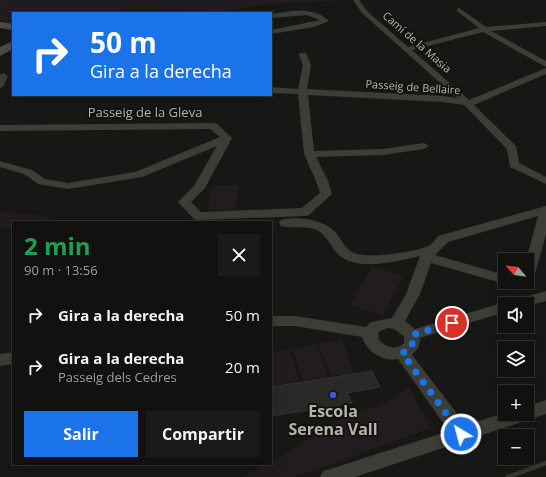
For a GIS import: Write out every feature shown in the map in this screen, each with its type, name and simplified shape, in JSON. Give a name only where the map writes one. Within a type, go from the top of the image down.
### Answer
[{"type":"street","name":"Camí de la Masia","points":[[356,0],[364,12],[468,103],[512,148],[514,164],[546,181]]},
{"type":"street","points":[[459,10],[484,29],[546,64]]},
{"type":"street","points":[[272,16],[303,12],[314,13],[325,21],[314,25],[272,32]]},
{"type":"street","points":[[408,49],[484,29],[546,24]]},
{"type":"street","points":[[0,52],[12,45]]},
{"type":"street","points":[[227,138],[199,188],[184,202],[198,216],[305,212],[326,194],[322,181],[309,154],[302,85],[307,65],[303,55]]},
{"type":"street","name":"Passeig de Bellaire","points":[[272,90],[443,99],[468,103],[546,71]]},
{"type":"street","points":[[0,85],[4,76]]},
{"type":"street","name":"Passeig de la Gleva","points":[[0,128],[212,126],[227,138]]},
{"type":"street","points":[[0,164],[28,172],[42,182],[68,186],[138,175],[227,138]]},
{"type":"street","points":[[309,154],[383,152],[424,146]]},
{"type":"street","points":[[396,324],[413,294],[430,253],[443,239],[546,210],[543,234],[534,262]]},
{"type":"street","points":[[284,223],[298,222],[316,226],[330,234],[336,244],[350,257],[373,260],[430,253],[498,277]]},
{"type":"street","points":[[534,299],[546,296]]},
{"type":"street","points":[[412,335],[498,309]]},
{"type":"street","points":[[272,322],[295,321],[370,333]]},
{"type":"street","points":[[380,324],[396,324],[408,330],[412,335],[412,346],[402,353],[378,350],[370,341],[370,333],[374,327],[380,324]]},
{"type":"street","points":[[402,353],[461,434]]},
{"type":"street","points":[[0,360],[12,358]]},
{"type":"street","points":[[534,411],[546,407]]},
{"type":"street","points":[[330,477],[502,421]]},
{"type":"shaded area","points":[[0,0],[348,0],[267,4],[224,11],[125,9],[117,12],[12,12],[12,22],[0,28]]},
{"type":"shaded area","points":[[213,185],[239,185],[235,210],[207,210]]},
{"type":"shaded area","points":[[0,211],[51,217],[47,221],[12,221],[12,230],[0,228]]},
{"type":"shaded area","points":[[372,266],[403,276],[383,315],[350,305]]},
{"type":"shaded area","points":[[342,340],[354,373],[331,376],[318,344]]},
{"type":"shaded area","points":[[317,344],[327,377],[303,380],[292,349]]},
{"type":"shaded area","points":[[289,349],[299,381],[272,386],[272,353]]},
{"type":"shaded area","points":[[409,387],[430,428],[293,477],[243,477],[265,465],[272,465],[272,461],[341,419],[383,404]]},
{"type":"building","points":[[372,371],[380,387],[347,393],[352,403],[272,416],[272,387]]},
{"type":"waterway","points":[[508,477],[546,463]]},
{"type":"place","name":"Escola Serena Vall","points":[[333,395]]},
{"type":"route","points":[[452,323],[412,335],[412,346],[402,353],[461,434]]}]
